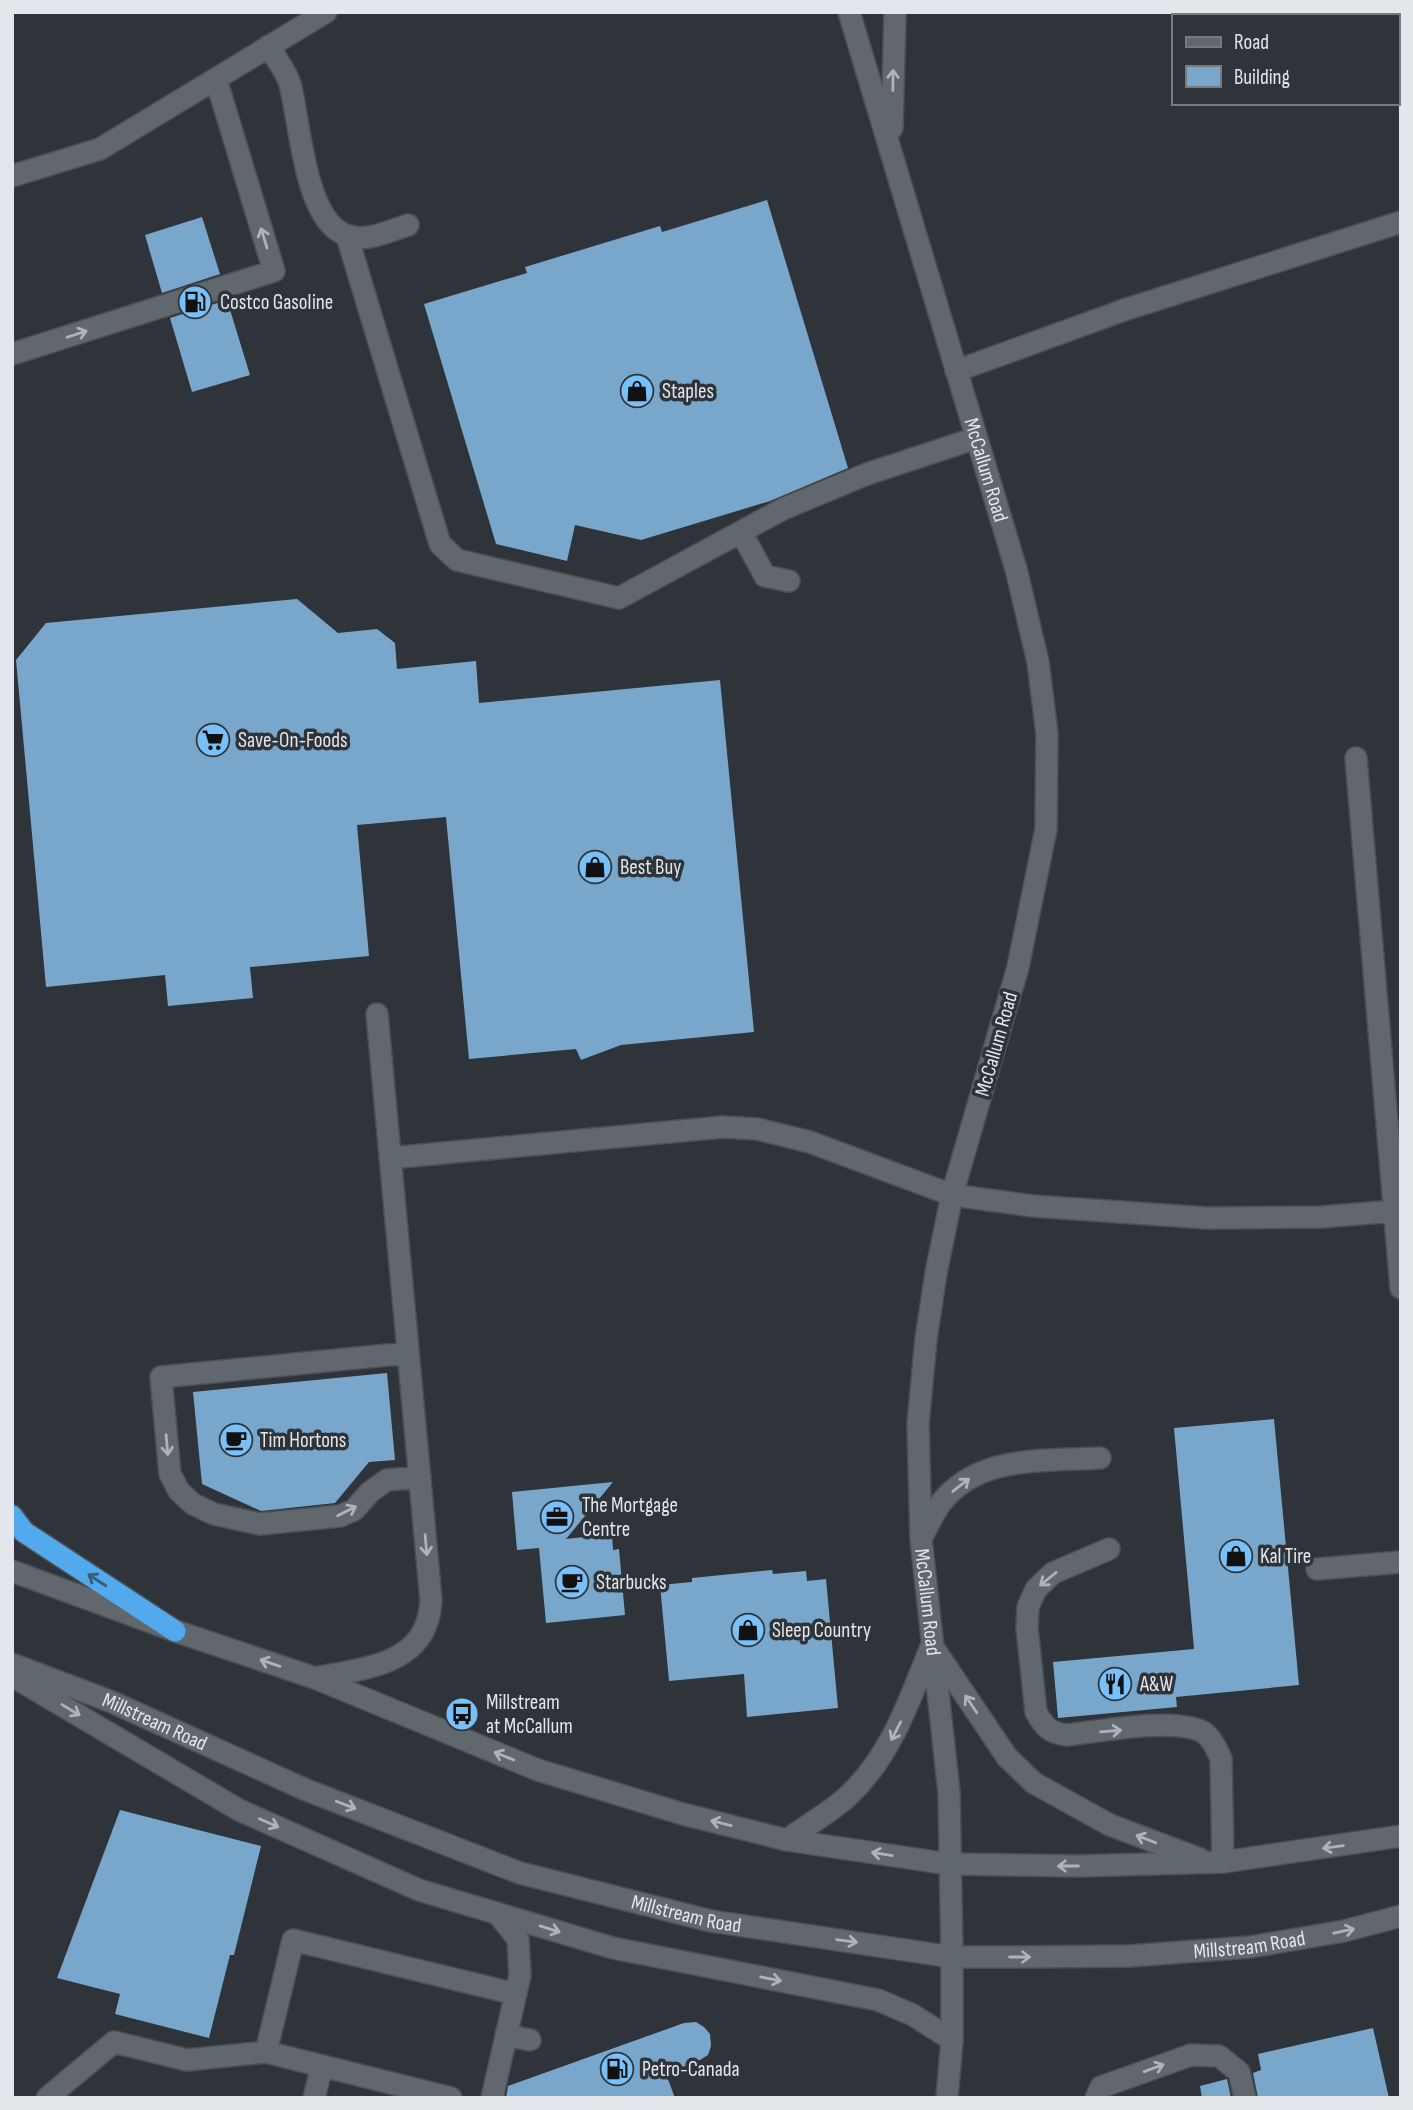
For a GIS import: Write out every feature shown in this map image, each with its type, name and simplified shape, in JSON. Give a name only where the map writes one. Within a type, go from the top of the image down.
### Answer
[{"type":"highway","points":[[12,1516],[24,1532],[175,1631]]},
{"type":"main road","points":[[12,176],[100,149],[326,12]]},
{"type":"main road","name":"McCallum Road","points":[[849,12],[1016,569],[1038,662],[1047,734],[1046,829],[1018,967],[952,1195],[926,1339],[918,1424],[921,1539],[949,1792],[952,1956],[947,2098]]},
{"type":"main road","points":[[891,148],[894,12]]},
{"type":"main road","points":[[269,46],[289,81],[305,165],[321,212],[333,228],[347,236],[368,238],[408,226]]},
{"type":"main road","points":[[12,354],[274,271],[216,79]]},
{"type":"main road","points":[[956,371],[1124,310],[1401,222]]},
{"type":"main road","points":[[347,236],[440,544],[457,560],[619,598],[783,509],[867,474],[976,439]]},
{"type":"main road","points":[[741,532],[765,576],[789,581]]},
{"type":"main road","points":[[1356,758],[1401,1288]]},
{"type":"main road","points":[[315,1678],[386,1663],[414,1645],[427,1623],[431,1600],[377,1014]]},
{"type":"main road","points":[[390,1158],[734,1128],[757,1129],[810,1142],[952,1195],[1033,1206],[1207,1218],[1322,1217],[1394,1211]]},
{"type":"main road","points":[[408,1353],[161,1377],[170,1474],[179,1491],[194,1504],[214,1514],[260,1524],[340,1517],[354,1510],[370,1492],[387,1480],[420,1477]]},
{"type":"main road","points":[[921,1539],[945,1497],[973,1476],[996,1466],[1017,1463],[1100,1458]]},
{"type":"main road","points":[[1109,1549],[1053,1573],[1036,1589],[1028,1607],[1027,1628],[1036,1712],[1042,1724],[1052,1733],[1067,1735],[1180,1724],[1205,1733],[1216,1746],[1221,1759],[1217,1862]]},
{"type":"main road","points":[[1317,1569],[1401,1562]]},
{"type":"main road","points":[[12,1572],[315,1678],[537,1770],[683,1814],[787,1840],[949,1864],[1079,1866],[1217,1862],[1401,1836]]},
{"type":"main road","points":[[787,1840],[847,1797],[874,1768],[897,1731],[932,1645]]},
{"type":"main road","points":[[932,1645],[1007,1757],[1034,1783],[1110,1825],[1217,1862]]},
{"type":"main road","name":"Millstream Road","points":[[12,1664],[112,1702],[304,1789],[520,1872],[712,1921],[952,1956],[1130,1956],[1250,1947],[1344,1931],[1401,1916]]},
{"type":"main road","points":[[12,1676],[239,1810],[419,1890],[613,1948],[878,2000],[913,2015],[951,2040]]},
{"type":"main road","points":[[492,2098],[520,1975],[518,1939],[497,1913]]},
{"type":"main road","points":[[266,2052],[293,1940],[516,1994]]},
{"type":"main road","points":[[506,2035],[530,2040]]},
{"type":"main road","points":[[47,2098],[114,2042],[187,2060],[266,2052],[451,2098]]},
{"type":"main road","points":[[1096,2098],[1101,2087],[1191,2055],[1219,2056],[1240,2072],[1245,2098]]},
{"type":"main road","points":[[314,2098],[322,2066]]},
{"type":"building","name":"Staples","points":[[767,200],[848,468],[770,501],[641,540],[575,525],[567,561],[496,544],[424,304],[527,273],[525,267],[660,226],[662,232]]},
{"type":"building","points":[[202,217],[220,274],[162,293],[145,235]]},
{"type":"building","points":[[227,300],[250,375],[192,392],[170,318]]},
{"type":"building","points":[[297,599],[338,633],[377,629],[395,643],[397,669],[476,661],[479,703],[720,680],[754,1032],[621,1045],[581,1060],[576,1049],[469,1059],[446,817],[357,825],[369,956],[250,967],[253,998],[168,1006],[165,975],[46,987],[16,660],[46,623]]},
{"type":"building","points":[[387,1373],[395,1460],[369,1462],[335,1503],[261,1511],[202,1484],[193,1392]]},
{"type":"building","name":"Kal Tire","points":[[1274,1419],[1299,1685],[1176,1697],[1177,1707],[1058,1718],[1053,1662],[1194,1649],[1174,1428]]},
{"type":"building","points":[[613,1482],[566,1539],[612,1534],[613,1550],[619,1549],[625,1615],[546,1623],[539,1548],[517,1550],[512,1492]]},
{"type":"building","name":"Sleep Country","points":[[772,1570],[773,1574],[806,1571],[807,1581],[826,1579],[838,1708],[747,1717],[744,1674],[669,1681],[660,1585],[692,1582],[692,1578]]},
{"type":"building","points":[[120,1810],[261,1846],[234,1955],[230,1955],[209,2038],[115,2014],[120,1994],[57,1978]]},
{"type":"building","points":[[696,2022],[710,2034],[711,2046],[708,2055],[700,2060],[666,2074],[675,2098],[506,2098],[508,2086],[684,2023]]},
{"type":"building","points":[[1373,2028],[1389,2098],[1258,2098],[1253,2073],[1261,2070],[1258,2054]]},
{"type":"building","points":[[1227,2079],[1231,2098],[1202,2098],[1200,2086]]},
{"type":"place","name":"Costco Gasoline","points":[[195,302]]},
{"type":"place","name":"Staples","points":[[637,391]]},
{"type":"place","name":"Save-On-Foods","points":[[213,740]]},
{"type":"place","name":"Best Buy","points":[[595,867]]},
{"type":"place","name":"Tim Hortons","points":[[236,1440]]},
{"type":"place","name":"The Mortgage Centre","points":[[557,1517]]},
{"type":"place","name":"Kal Tire","points":[[1236,1556]]},
{"type":"place","name":"Starbucks","points":[[572,1582]]},
{"type":"place","name":"Sleep Country","points":[[748,1630]]},
{"type":"place","name":"A&W","points":[[1115,1684]]},
{"type":"place","name":"Millstream at McCallum","points":[[462,1714]]},
{"type":"place","name":"Petro-Canada","points":[[617,2069]]}]
